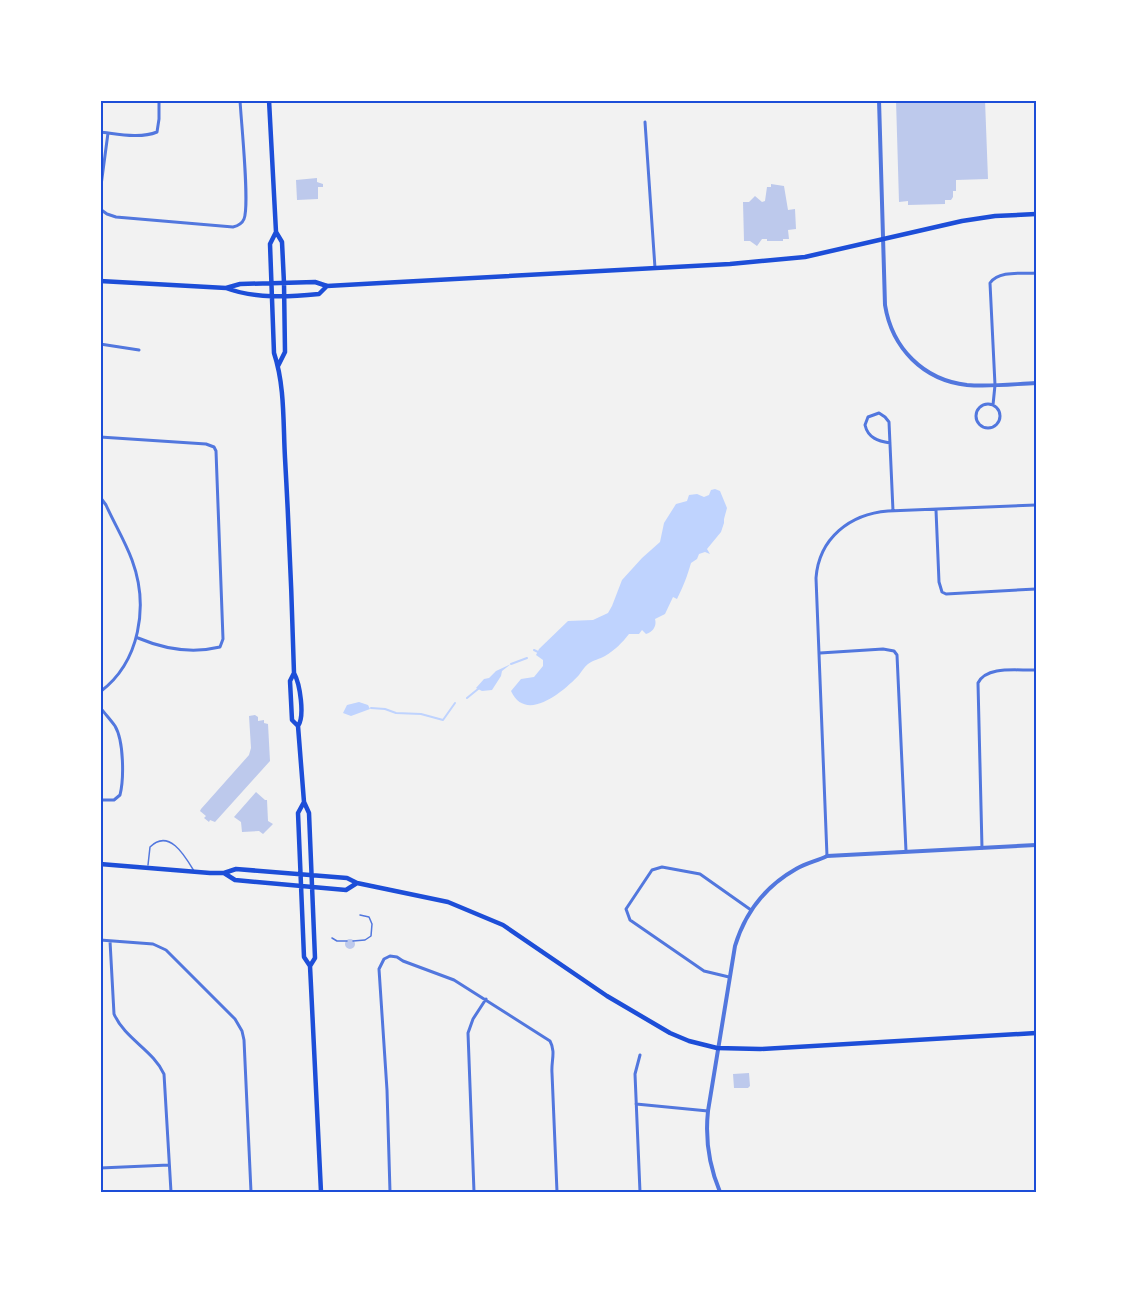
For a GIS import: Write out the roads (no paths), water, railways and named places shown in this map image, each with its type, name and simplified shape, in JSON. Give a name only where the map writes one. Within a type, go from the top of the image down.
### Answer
[{"type":"main road","points":[[269,100],[276,232],[282,242],[284,283],[285,352],[278,366]]},
{"type":"main road","points":[[226,288],[240,284],[315,282],[327,286],[655,268],[805,257],[978,218],[1036,214]]},
{"type":"main road","points":[[276,232],[270,244],[274,353],[278,366],[290,538],[294,673],[290,681],[292,720],[298,726]]},
{"type":"main road","points":[[100,281],[226,288],[240,293],[284,297],[320,294],[327,286]]},
{"type":"main road","points":[[294,673],[299,681],[301,721],[298,726],[304,802],[309,813],[315,958],[310,966]]},
{"type":"main road","points":[[304,802],[298,813],[300,875],[304,957],[310,966],[321,1192]]},
{"type":"main road","points":[[100,864],[195,872],[224,873],[236,869],[347,878],[357,883],[448,902],[503,925],[607,996],[670,1033],[689,1041],[717,1048],[760,1049],[1036,1033]]},
{"type":"main road","points":[[224,873],[235,880],[346,890],[357,883]]},
{"type":"street","points":[[100,132],[150,135],[157,132],[159,100]]},
{"type":"street","points":[[100,209],[116,217],[233,227],[238,225],[244,219],[246,194],[240,100]]},
{"type":"street","points":[[879,100],[885,304],[889,324],[900,346],[914,362],[939,378],[967,385],[1036,382]]},
{"type":"street","points":[[645,122],[655,268]]},
{"type":"street","points":[[100,193],[108,133]]},
{"type":"street","points":[[993,405],[990,283],[1001,275],[1036,273]]},
{"type":"street","points":[[100,344],[139,350]]},
{"type":"street","points":[[982,405],[993,405],[998,409],[1000,418],[992,427],[984,427],[978,423],[977,411],[982,405]]},
{"type":"street","points":[[890,442],[880,441],[869,434],[865,425],[868,417],[879,413],[888,419],[890,442],[893,511]]},
{"type":"street","points":[[100,437],[206,444],[214,447],[216,451],[215,480],[223,639],[220,647],[189,651],[166,648],[138,638]]},
{"type":"street","points":[[100,497],[125,543],[136,571],[140,610],[138,638],[120,673],[100,692]]},
{"type":"street","points":[[827,856],[816,578],[823,551],[836,533],[851,521],[868,514],[1036,505]]},
{"type":"street","points":[[936,510],[939,586],[942,592],[946,594],[1036,590]]},
{"type":"street","points":[[820,653],[883,649],[894,651],[897,655],[906,852]]},
{"type":"street","points":[[982,848],[978,683],[989,672],[1036,670]]},
{"type":"street","points":[[100,707],[115,726],[121,740],[122,771],[120,795],[114,800],[100,800]]},
{"type":"street","points":[[720,1192],[708,1152],[706,1132],[708,1111],[729,976],[739,932],[762,896],[785,876],[827,856],[1036,846]]},
{"type":"street","points":[[729,976],[701,969],[630,920],[626,909],[652,870],[662,867],[700,874],[751,910]]},
{"type":"street","points":[[100,940],[153,944],[166,950],[235,1019],[240,1027],[244,1040],[251,1192]]},
{"type":"street","points":[[111,940],[114,1014],[119,1025],[155,1060],[164,1074],[171,1192]]},
{"type":"street","points":[[390,1192],[381,964],[387,957],[397,957],[454,980],[546,1038],[553,1046],[554,1055],[551,1060],[557,1192]]},
{"type":"street","points":[[474,1192],[468,1032],[473,1019],[486,999]]},
{"type":"street","points":[[640,1055],[635,1074],[640,1192]]},
{"type":"street","points":[[636,1104],[708,1111]]},
{"type":"street","points":[[100,1168],[169,1165]]},
{"type":"lane","points":[[148,868],[150,848],[164,840],[185,855],[195,872]]},
{"type":"lane","points":[[353,941],[365,940],[370,936],[372,924],[369,916],[360,915]]},
{"type":"lane","points":[[333,938],[337,941],[347,941]]},
{"type":"water","points":[[715,489],[720,491],[727,508],[721,532],[707,549],[710,554],[705,552],[699,554],[697,559],[691,563],[677,599],[673,597],[665,614],[655,619],[655,626],[652,630],[646,634],[642,630],[639,634],[629,634],[615,649],[588,664],[555,696],[535,705],[526,705],[518,700],[511,691],[521,679],[534,677],[543,666],[543,660],[536,655],[539,649],[568,621],[593,620],[608,613],[622,580],[660,542],[664,523],[676,504],[687,501],[689,495],[697,494],[704,497]]},
{"type":"water","points":[[511,664],[502,671],[492,690],[482,691],[476,688],[484,679]]},
{"type":"water","points":[[359,702],[368,705],[370,709],[351,716],[343,713],[347,705]]},
{"type":"waterway","points":[[534,650],[538,652]]},
{"type":"waterway","points":[[511,664],[527,658]]},
{"type":"waterway","points":[[467,698],[478,689]]},
{"type":"waterway","points":[[371,708],[396,713],[421,714],[443,720],[455,703]]}]
